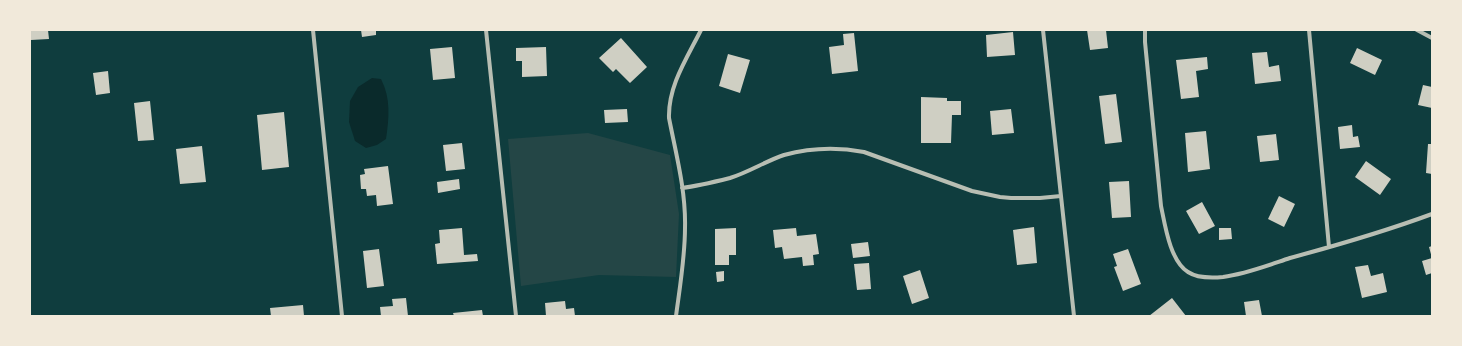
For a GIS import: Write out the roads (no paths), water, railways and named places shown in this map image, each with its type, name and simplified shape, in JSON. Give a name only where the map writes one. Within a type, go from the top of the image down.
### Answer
[{"type":"street","points":[[313,30],[342,316]]},
{"type":"street","points":[[486,30],[516,316]]},
{"type":"street","points":[[676,316],[684,260],[685,226],[682,188],[669,118],[669,107],[672,90],[701,30]]},
{"type":"street","points":[[1043,30],[1074,316]]},
{"type":"street","points":[[1145,30],[1161,206],[1165,230],[1178,262],[1184,269],[1196,275],[1222,277],[1231,276],[1408,223],[1432,214]]},
{"type":"street","points":[[1309,30],[1329,247]]},
{"type":"street","points":[[1417,30],[1432,38]]},
{"type":"street","points":[[682,188],[731,178],[784,155],[807,150],[827,148],[864,152],[972,191],[1000,197],[1040,198],[1061,196]]}]
